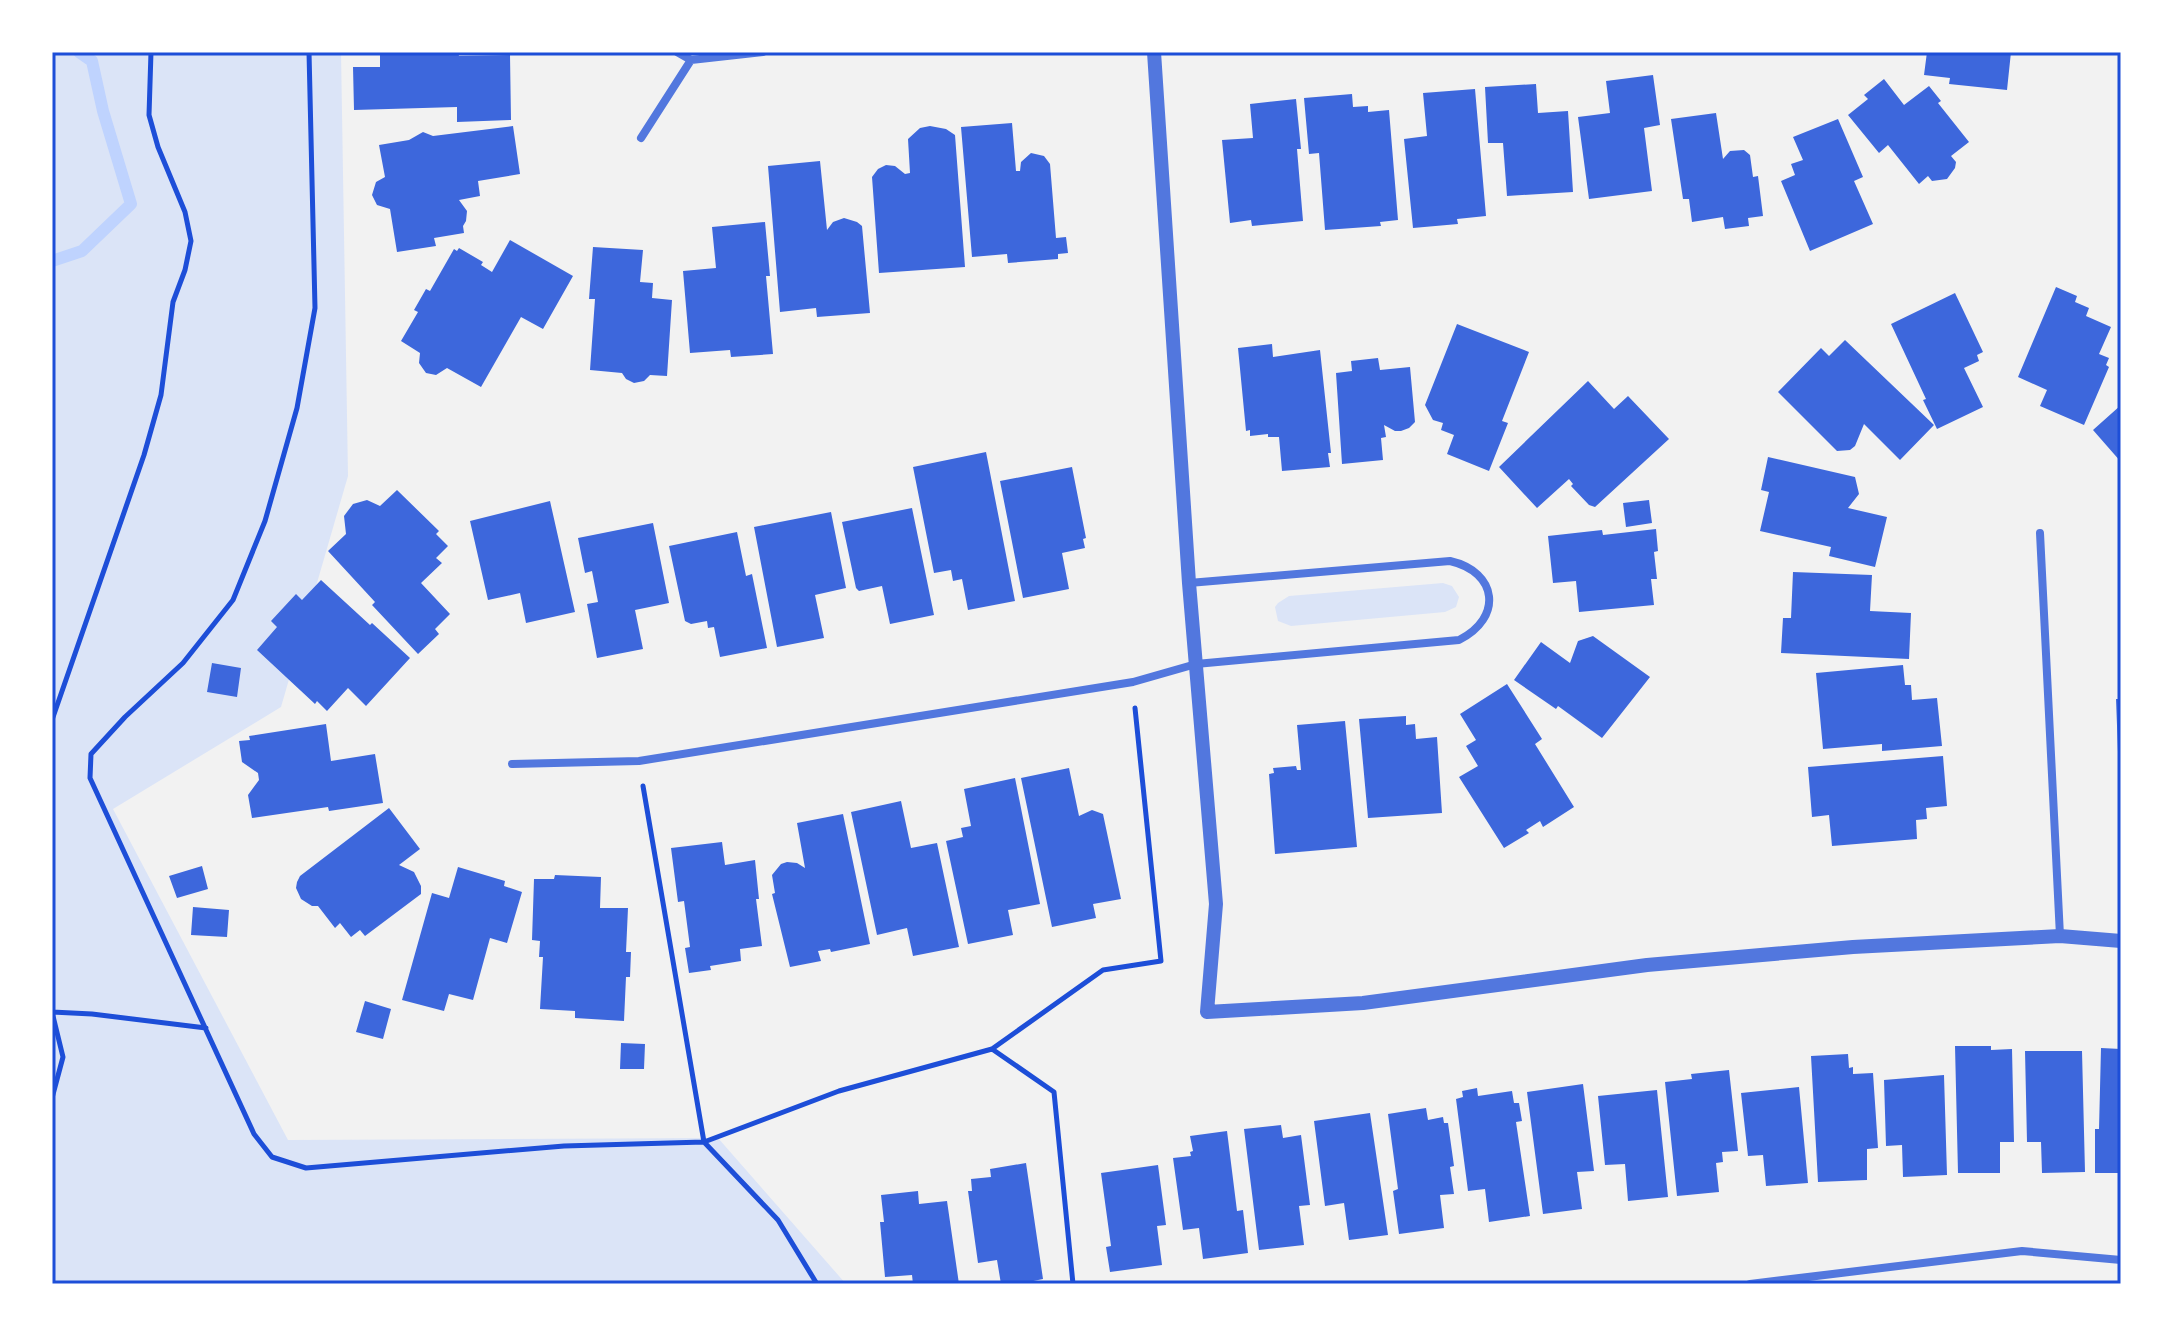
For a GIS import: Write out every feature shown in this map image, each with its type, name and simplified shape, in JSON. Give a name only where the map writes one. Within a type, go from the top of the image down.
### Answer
[{"type":"street","points":[[677,52],[691,60],[763,52]]},
{"type":"street","points":[[1154,52],[1189,583],[1216,904],[1207,1012],[1363,1003],[1647,965],[1837,949],[2060,936],[2121,941]]},
{"type":"street","points":[[641,138],[691,60]]},
{"type":"street","points":[[2040,533],[2060,936]]},
{"type":"street","points":[[512,764],[639,761],[1133,682],[1196,664],[1459,640],[1482,623],[1489,604],[1488,592],[1478,572],[1467,565],[1450,561],[1189,583]]},
{"type":"street","points":[[1750,1284],[2022,1251],[2121,1260]]},
{"type":"path","points":[[52,720],[149,440],[161,395],[173,302],[185,270],[191,241],[185,212],[158,147],[149,115],[151,52]]},
{"type":"path","points":[[309,52],[315,308],[297,408],[265,521],[233,600],[183,663],[91,754],[90,778],[254,1134],[272,1157],[306,1168],[564,1146],[704,1142],[839,1091],[992,1049],[1103,970],[1161,961],[1133,682]]},
{"type":"path","points":[[639,761],[704,1142],[778,1220],[817,1284]]},
{"type":"path","points":[[52,1098],[63,1057],[52,1012],[206,1028]]},
{"type":"path","points":[[992,1049],[1054,1092],[1073,1284]]},
{"type":"shaded area","points":[[52,52],[341,52],[348,476],[281,707],[113,809],[288,1140],[718,1138],[846,1284],[52,1284]]},
{"type":"shaded area","points":[[1443,583],[1452,586],[1459,597],[1456,607],[1445,612],[1291,626],[1278,621],[1275,607],[1289,596]]},
{"type":"building","points":[[380,52],[510,55],[511,120],[457,122],[457,107],[354,110],[353,67],[380,67]]},
{"type":"building","points":[[1927,52],[2011,52],[2007,90],[1949,84],[1950,78],[1924,75]]},
{"type":"building","points":[[1653,75],[1660,125],[1644,128],[1652,191],[1589,199],[1578,117],[1610,113],[1606,81]]},
{"type":"building","points":[[1884,79],[1904,105],[1929,86],[1941,101],[1938,103],[1969,142],[1951,156],[1956,162],[1955,168],[1947,179],[1932,181],[1928,176],[1919,184],[1888,145],[1879,153],[1848,115],[1868,99],[1864,95]]},
{"type":"building","points":[[1536,84],[1538,113],[1568,111],[1573,192],[1507,196],[1503,143],[1488,143],[1485,87]]},
{"type":"building","points":[[1475,89],[1486,216],[1457,219],[1458,224],[1413,228],[1404,139],[1427,136],[1423,93]]},
{"type":"building","points":[[1352,94],[1353,107],[1368,106],[1368,112],[1389,110],[1398,220],[1380,222],[1381,226],[1325,230],[1319,153],[1309,154],[1304,98]]},
{"type":"building","points":[[1296,99],[1303,221],[1252,226],[1251,220],[1230,223],[1222,140],[1253,138],[1250,104]]},
{"type":"building","points":[[1716,113],[1723,159],[1730,151],[1744,150],[1750,155],[1753,177],[1758,176],[1763,216],[1748,218],[1749,226],[1725,229],[1723,217],[1692,222],[1689,199],[1683,199],[1671,119]]},
{"type":"building","points":[[1838,119],[1863,177],[1854,181],[1873,224],[1810,251],[1781,181],[1795,175],[1791,164],[1803,160],[1793,137]]},
{"type":"building","points":[[1012,123],[1016,171],[1020,171],[1021,162],[1031,153],[1044,156],[1050,164],[1056,238],[1066,237],[1068,253],[1058,254],[1058,259],[1008,263],[1007,254],[972,257],[961,127]]},
{"type":"building","points":[[513,126],[520,174],[478,181],[480,196],[459,200],[467,211],[464,233],[434,238],[436,246],[397,252],[390,209],[377,205],[372,195],[376,182],[385,177],[379,145],[409,140],[423,132],[433,136]]},
{"type":"building","points":[[920,128],[946,129],[955,135],[965,267],[879,273],[872,177],[886,165],[895,166],[905,174],[910,173],[908,139]]},
{"type":"building","points":[[820,161],[827,230],[833,222],[844,218],[862,226],[870,313],[817,317],[816,308],[780,312],[768,166]]},
{"type":"building","points":[[765,222],[773,354],[731,357],[730,350],[690,353],[683,271],[716,268],[712,227]]},
{"type":"building","points":[[510,240],[573,276],[543,329],[521,317],[481,387],[447,368],[436,375],[426,373],[419,363],[420,353],[401,341],[418,312],[414,310],[426,289],[430,291],[454,249],[457,251],[459,248],[483,262],[481,265],[492,272]]},
{"type":"building","points":[[593,247],[643,250],[640,282],[653,283],[652,298],[672,300],[667,376],[650,375],[644,381],[634,383],[622,373],[590,370],[595,299],[589,299]]},
{"type":"building","points":[[2056,287],[2077,296],[2075,302],[2089,308],[2086,316],[2111,327],[2099,354],[2109,358],[2106,365],[2109,367],[2084,425],[2040,406],[2047,390],[2018,377]]},
{"type":"building","points":[[1955,293],[1983,352],[1977,355],[1979,361],[1964,368],[1983,407],[1937,429],[1891,324]]},
{"type":"building","points":[[1457,324],[1529,352],[1502,421],[1508,423],[1489,471],[1447,454],[1454,435],[1441,430],[1443,423],[1433,420],[1425,405]]},
{"type":"building","points":[[1845,340],[1934,425],[1900,460],[1864,424],[1855,446],[1850,450],[1837,451],[1778,392],[1821,348],[1829,356]]},
{"type":"building","points":[[1272,344],[1273,357],[1320,350],[1330,467],[1282,471],[1279,437],[1268,437],[1268,434],[1250,436],[1250,430],[1246,431],[1238,348]]},
{"type":"building","points":[[1378,358],[1380,370],[1410,367],[1415,422],[1401,431],[1384,425],[1386,437],[1381,438],[1383,460],[1342,464],[1336,373],[1352,371],[1351,361]]},
{"type":"building","points":[[1588,381],[1614,409],[1628,396],[1669,439],[1595,507],[1589,505],[1571,486],[1573,484],[1569,479],[1537,508],[1499,467]]},
{"type":"building","points":[[2121,405],[2121,462],[2093,430]]},
{"type":"building","points":[[986,452],[1015,601],[968,610],[962,579],[953,581],[951,570],[934,573],[913,467]]},
{"type":"building","points":[[1768,457],[1855,477],[1859,494],[1848,508],[1887,517],[1875,567],[1829,556],[1831,547],[1760,531],[1769,492],[1761,490]]},
{"type":"building","points":[[1072,467],[1086,538],[1083,539],[1085,548],[1062,553],[1069,589],[1023,598],[1000,481]]},
{"type":"building","points":[[397,490],[439,531],[436,534],[448,546],[436,558],[442,563],[421,583],[450,614],[435,629],[439,634],[418,654],[328,551],[346,534],[344,516],[353,504],[367,500],[380,506]]},
{"type":"building","points":[[1649,500],[1652,523],[1626,527],[1623,503]]},
{"type":"building","points":[[550,501],[575,612],[526,623],[520,593],[488,600],[470,521]]},
{"type":"building","points":[[912,508],[934,615],[890,624],[882,586],[859,591],[856,588],[842,522]]},
{"type":"building","points":[[831,512],[846,588],[815,595],[824,638],[777,647],[754,527]]},
{"type":"building","points":[[653,523],[669,603],[635,610],[643,649],[597,658],[587,604],[598,602],[592,571],[585,573],[578,538]]},
{"type":"building","points":[[1656,529],[1658,551],[1654,552],[1657,579],[1651,579],[1654,605],[1579,612],[1576,581],[1553,583],[1548,536],[1602,530],[1603,535]]},
{"type":"building","points":[[737,532],[746,576],[752,574],[767,648],[720,657],[714,627],[708,628],[707,621],[691,624],[685,621],[669,546]]},
{"type":"building","points":[[1793,572],[1872,575],[1870,611],[1911,613],[1909,659],[1781,653],[1783,618],[1791,618]]},
{"type":"building","points":[[321,580],[410,658],[366,706],[348,688],[327,711],[317,701],[315,704],[257,650],[277,627],[271,621],[296,594],[302,600]]},
{"type":"building","points":[[1593,636],[1650,677],[1602,738],[1558,706],[1556,709],[1514,680],[1541,642],[1570,663],[1578,641]]},
{"type":"building","points":[[212,663],[241,668],[237,697],[207,692]]},
{"type":"building","points":[[1903,665],[1905,685],[1911,685],[1912,700],[1937,698],[1942,746],[1882,751],[1882,744],[1823,749],[1816,673]]},
{"type":"building","points":[[1507,684],[1542,739],[1535,744],[1574,807],[1543,827],[1540,821],[1526,830],[1529,833],[1504,848],[1459,777],[1478,766],[1466,746],[1476,740],[1460,714]]},
{"type":"building","points":[[2116,699],[2121,699],[2121,751],[2118,752]]},
{"type":"building","points":[[1406,716],[1406,725],[1415,724],[1416,739],[1437,737],[1442,813],[1368,818],[1359,719]]},
{"type":"building","points":[[1345,721],[1357,847],[1275,854],[1269,774],[1274,773],[1273,768],[1296,766],[1297,770],[1301,770],[1297,725]]},
{"type":"building","points":[[326,724],[331,761],[375,754],[383,803],[252,818],[248,795],[259,780],[258,773],[242,762],[239,741],[250,740],[249,736]]},
{"type":"building","points":[[1943,756],[1947,806],[1926,808],[1927,819],[1916,820],[1917,839],[1832,846],[1829,815],[1812,817],[1808,767]]},
{"type":"building","points":[[1069,768],[1079,816],[1092,810],[1103,814],[1121,899],[1093,904],[1096,918],[1052,927],[1021,778]]},
{"type":"building","points":[[1015,778],[1040,904],[1008,910],[1013,935],[968,944],[946,841],[963,837],[961,828],[971,826],[964,789]]},
{"type":"building","points":[[901,801],[911,848],[937,843],[959,947],[913,956],[907,928],[877,935],[851,812]]},
{"type":"building","points":[[389,808],[420,849],[399,865],[414,872],[421,886],[421,894],[365,936],[360,930],[351,937],[340,923],[335,928],[318,906],[301,899],[297,882],[300,876]]},
{"type":"building","points":[[843,814],[870,944],[831,952],[830,949],[818,951],[821,961],[790,967],[772,894],[775,893],[772,875],[781,864],[787,862],[805,868],[797,823]]},
{"type":"building","points":[[722,842],[725,865],[755,860],[762,946],[740,949],[741,961],[689,973],[685,948],[690,947],[684,901],[678,902],[671,848]]},
{"type":"building","points":[[202,866],[208,889],[177,898],[169,876]]},
{"type":"building","points":[[458,867],[505,881],[504,886],[522,892],[507,943],[490,938],[473,1000],[449,994],[444,1011],[402,1000],[432,893],[449,898]]},
{"type":"building","points":[[555,875],[601,877],[600,908],[628,908],[626,952],[631,952],[630,977],[626,977],[624,1021],[575,1018],[575,1011],[540,1009],[543,957],[539,957],[540,941],[532,940],[534,879],[554,879]]},
{"type":"building","points":[[193,907],[229,910],[227,937],[191,935]]},
{"type":"building","points":[[365,1001],[391,1009],[383,1039],[356,1032]]},
{"type":"building","points":[[621,1043],[645,1044],[644,1069],[620,1069]]},
{"type":"building","points":[[1955,1046],[2012,1049],[2014,1142],[2000,1142],[2000,1173],[1958,1173]]},
{"type":"building","points":[[2101,1048],[2121,1049],[2121,1173],[2095,1173]]},
{"type":"building","points":[[2025,1051],[2082,1051],[2085,1172],[2042,1173],[2041,1142],[2027,1142]]},
{"type":"building","points":[[1848,1054],[1849,1068],[1853,1067],[1853,1074],[1873,1073],[1878,1148],[1867,1149],[1867,1180],[1818,1182],[1811,1056]]},
{"type":"building","points":[[1729,1070],[1738,1151],[1722,1152],[1723,1162],[1716,1163],[1719,1192],[1677,1196],[1665,1082],[1692,1079],[1691,1074]]},
{"type":"building","points":[[1944,1075],[1947,1175],[1903,1177],[1902,1145],[1886,1146],[1884,1080]]},
{"type":"building","points":[[1583,1084],[1594,1171],[1577,1172],[1582,1209],[1543,1214],[1527,1092]]},
{"type":"building","points":[[1799,1087],[1808,1183],[1766,1186],[1763,1155],[1748,1156],[1741,1093]]},
{"type":"building","points":[[1477,1088],[1478,1096],[1512,1091],[1514,1103],[1519,1103],[1522,1121],[1516,1122],[1530,1216],[1489,1222],[1485,1189],[1468,1191],[1456,1099],[1463,1097],[1462,1091]]},
{"type":"building","points":[[1657,1090],[1668,1197],[1628,1201],[1625,1164],[1605,1165],[1598,1096]]},
{"type":"building","points":[[1426,1108],[1428,1120],[1443,1117],[1444,1123],[1448,1123],[1454,1194],[1440,1195],[1444,1228],[1399,1234],[1393,1191],[1398,1189],[1388,1114]]},
{"type":"building","points":[[1370,1113],[1388,1235],[1349,1240],[1344,1203],[1325,1206],[1314,1121]]},
{"type":"building","points":[[1281,1125],[1283,1138],[1301,1135],[1310,1205],[1299,1206],[1304,1245],[1259,1250],[1244,1129]]},
{"type":"building","points":[[1227,1131],[1237,1211],[1243,1210],[1248,1253],[1203,1259],[1199,1228],[1183,1230],[1173,1158],[1191,1156],[1190,1136]]},
{"type":"building","points":[[1026,1163],[1043,1279],[1001,1284],[997,1260],[978,1263],[968,1191],[972,1191],[971,1179],[991,1177],[990,1169]]},
{"type":"building","points":[[1158,1165],[1166,1225],[1157,1226],[1162,1265],[1110,1272],[1106,1247],[1111,1246],[1101,1173]]},
{"type":"building","points":[[918,1191],[919,1204],[947,1201],[959,1284],[913,1284],[912,1275],[885,1277],[881,1195]]},
{"type":"waterway","points":[[52,261],[82,251],[131,204],[103,111],[92,61],[79,52]]}]
